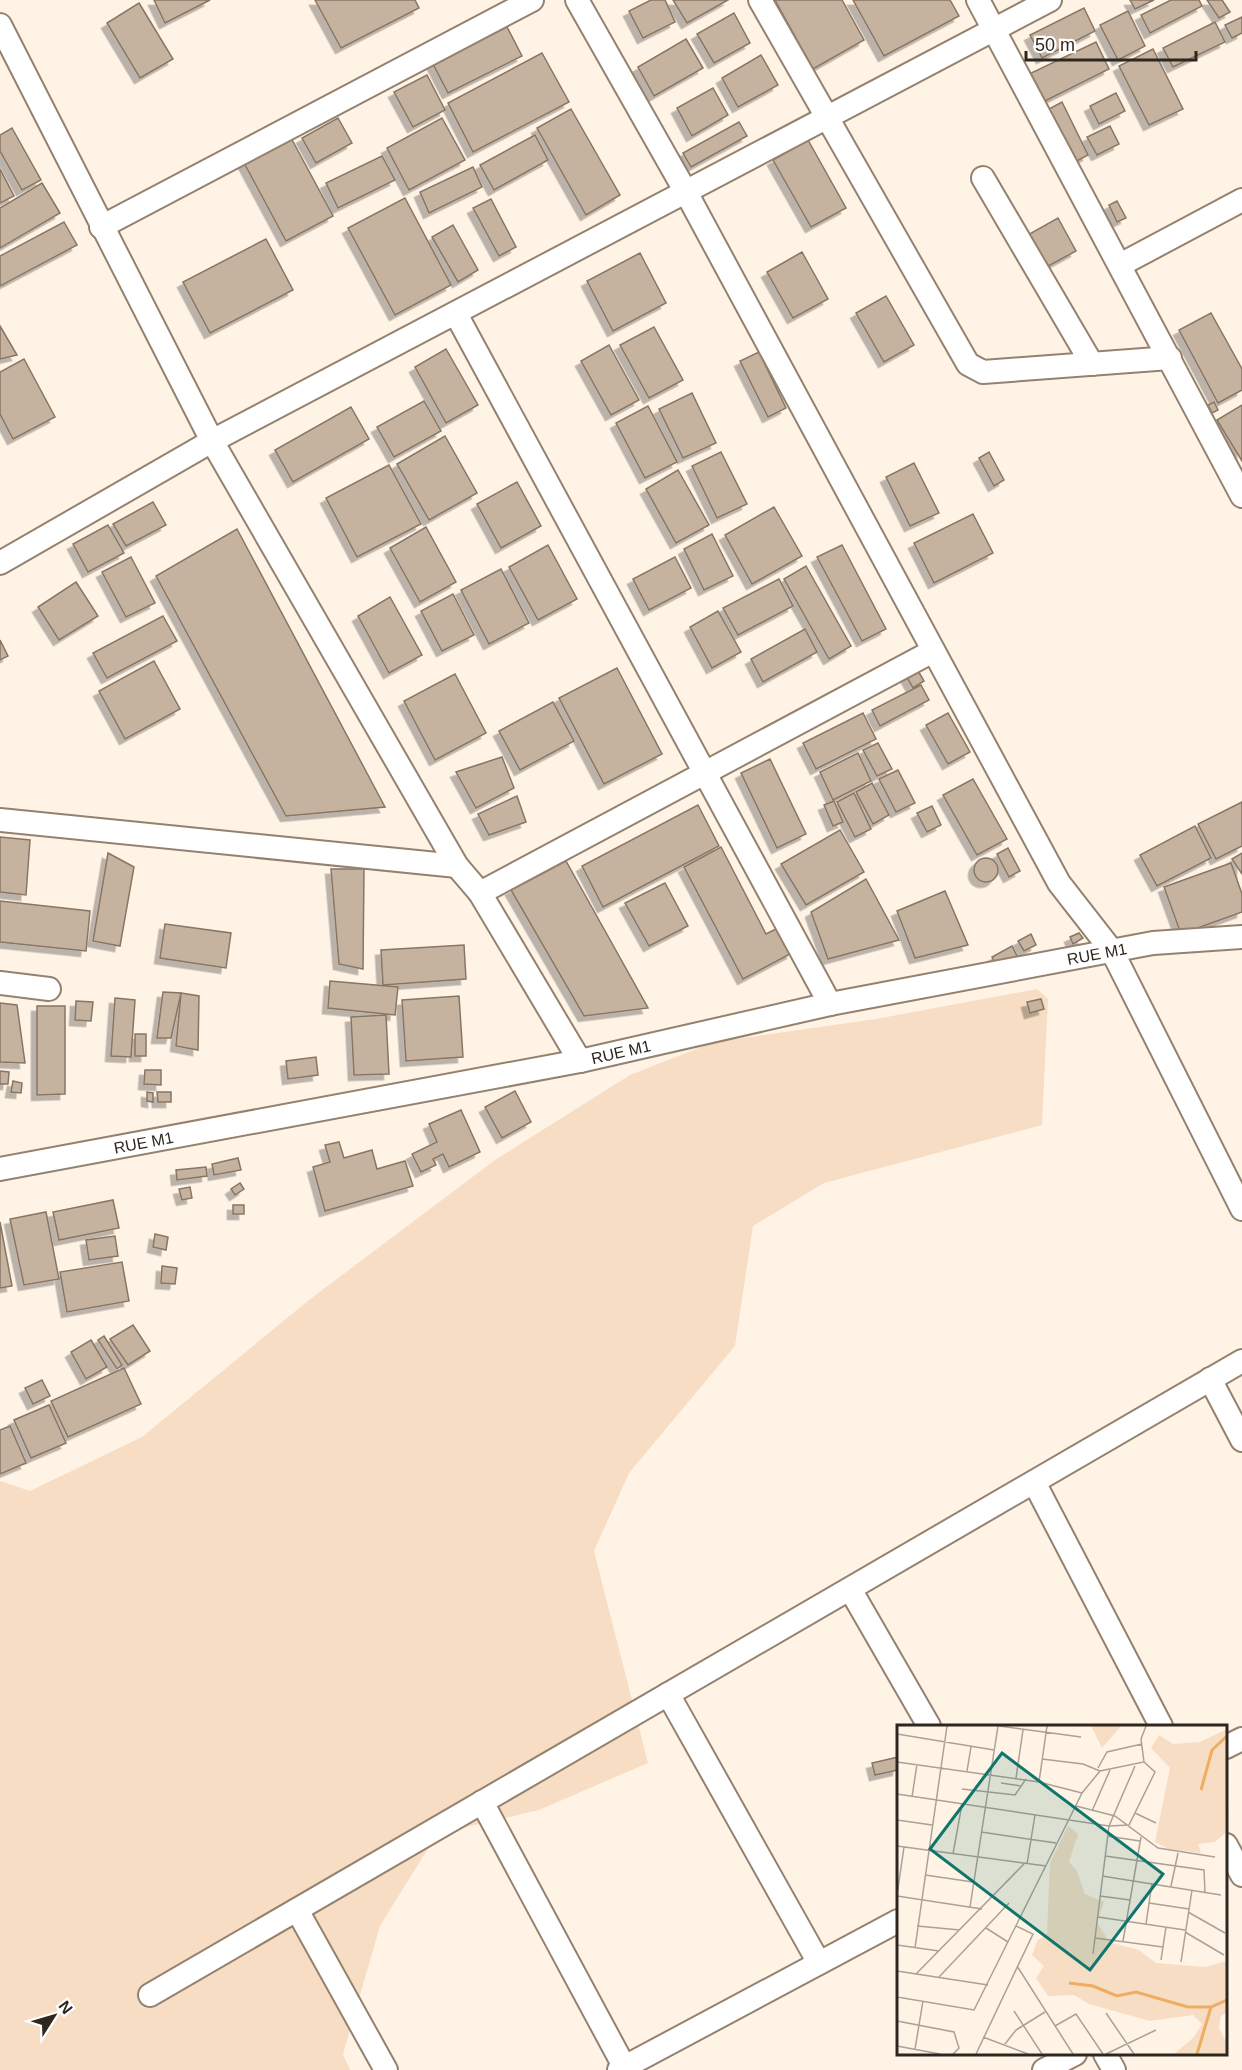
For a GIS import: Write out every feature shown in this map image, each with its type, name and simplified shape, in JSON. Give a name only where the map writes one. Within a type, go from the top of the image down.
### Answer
[{"type":"street","points":[[102,227],[532,0]]},
{"type":"street","points":[[577,0],[687,194],[1059,883],[1112,951],[1242,1209]]},
{"type":"street","points":[[760,0],[968,364],[983,372],[1170,358]]},
{"type":"street","points":[[978,0],[1239,483]]},
{"type":"street","points":[[0,563],[212,441],[687,194],[1050,0]]},
{"type":"street","points":[[0,25],[212,441],[457,866],[480,892],[580,1061]]},
{"type":"street","points":[[983,178],[1092,364]]},
{"type":"street","points":[[1120,265],[1242,200]]},
{"type":"street","points":[[456,314],[830,1004]]},
{"type":"street","points":[[480,892],[933,651]]},
{"type":"street","points":[[0,820],[457,866]]},
{"type":"street","name":"RUE M1","points":[[0,1169],[580,1061],[830,1004],[1153,943],[1242,938]]},
{"type":"street","points":[[0,983],[49,989]]},
{"type":"street","points":[[150,1995],[1242,1361]]},
{"type":"street","points":[[1210,1379],[1242,1440]]},
{"type":"street","points":[[1034,1482],[1160,1725]]},
{"type":"street","points":[[850,1588],[927,1725]]},
{"type":"street","points":[[668,1694],[819,1963]]},
{"type":"street","points":[[1227,1746],[1242,1739]]},
{"type":"street","points":[[482,1802],[623,2069],[897,1922]]},
{"type":"street","points":[[1227,1847],[1242,1875]]},
{"type":"street","points":[[297,1910],[386,2070]]},
{"type":"street","points":[[1044,2070],[1073,2055]]},
{"type":"street","points":[[1106,2055],[1114,2070]]},
{"type":"shaded area","points":[[1037,989],[1048,999],[1042,1125],[824,1183],[753,1226],[735,1346],[629,1473],[594,1551],[648,1763],[539,1810],[437,1834],[380,1926],[343,2054],[350,2070],[0,2070],[0,1481],[30,1491],[142,1437],[309,1300],[495,1160],[630,1075],[714,1042],[876,1019]]},
{"type":"building","points":[[154,0],[210,0],[165,23]]},
{"type":"building","points":[[315,0],[415,0],[419,8],[341,48]]},
{"type":"building","points":[[651,0],[665,0],[675,22],[643,38],[629,11]]},
{"type":"building","points":[[673,0],[728,0],[687,23]]},
{"type":"building","points":[[775,0],[842,0],[864,40],[813,69]]},
{"type":"building","points":[[853,0],[950,0],[959,16],[884,56]]},
{"type":"building","points":[[1130,0],[1154,0],[1135,9]]},
{"type":"building","points":[[1171,0],[1199,0],[1202,6],[1150,33],[1141,15]]},
{"type":"building","points":[[1207,0],[1222,0],[1230,12],[1219,18]]},
{"type":"building","points":[[139,3],[173,59],[140,78],[107,23]]},
{"type":"building","points":[[1084,8],[1095,31],[1042,58],[1030,35]]},
{"type":"building","points":[[1128,11],[1145,46],[1118,60],[1100,25]]},
{"type":"building","points":[[734,13],[750,43],[714,63],[697,34]]},
{"type":"building","points":[[1242,17],[1242,33],[1232,38],[1225,25]]},
{"type":"building","points":[[1215,22],[1225,42],[1173,67],[1163,48]]},
{"type":"building","points":[[507,27],[522,56],[448,93],[433,64]]},
{"type":"building","points":[[686,39],[703,68],[654,96],[638,67]]},
{"type":"building","points":[[1096,42],[1109,69],[1041,103],[1027,75]]},
{"type":"building","points":[[1153,49],[1183,109],[1149,125],[1119,66]]},
{"type":"building","points":[[542,53],[569,102],[473,152],[448,103]]},
{"type":"building","points":[[761,55],[778,85],[738,107],[722,78]]},
{"type":"building","points":[[427,75],[445,110],[413,127],[394,92]]},
{"type":"building","points":[[713,88],[728,115],[692,136],[677,108]]},
{"type":"building","points":[[1116,93],[1125,111],[1099,124],[1090,106]]},
{"type":"building","points":[[1062,102],[1088,155],[1075,162],[1049,109]]},
{"type":"building","points":[[571,109],[620,195],[586,215],[537,128]]},
{"type":"building","points":[[338,118],[352,143],[316,163],[302,138]]},
{"type":"building","points":[[442,118],[465,160],[409,190],[387,148]]},
{"type":"building","points":[[739,122],[747,136],[691,167],[683,153]]},
{"type":"building","points":[[1110,126],[1119,144],[1097,155],[1087,137]]},
{"type":"building","points":[[12,128],[41,180],[22,190],[0,151],[0,135]]},
{"type":"building","points":[[535,135],[548,160],[494,190],[480,165]]},
{"type":"building","points":[[290,136],[333,216],[286,241],[243,161]]},
{"type":"building","points":[[808,140],[846,208],[811,227],[773,160]]},
{"type":"building","points":[[382,156],[395,180],[338,208],[326,183]]},
{"type":"building","points":[[473,167],[482,187],[429,213],[420,192]]},
{"type":"building","points":[[0,169],[14,196],[0,203]]},
{"type":"building","points":[[42,183],[60,213],[0,248],[0,208]]},
{"type":"building","points":[[405,198],[451,285],[395,315],[348,228]]},
{"type":"building","points":[[491,199],[516,247],[499,256],[473,208]]},
{"type":"building","points":[[1117,201],[1126,218],[1117,222],[1109,205]]},
{"type":"building","points":[[1058,218],[1076,251],[1043,269],[1026,236]]},
{"type":"building","points":[[64,222],[77,245],[0,286],[0,256]]},
{"type":"building","points":[[453,225],[478,270],[458,282],[432,237]]},
{"type":"building","points":[[266,239],[293,290],[210,333],[183,282]]},
{"type":"building","points":[[802,252],[828,299],[793,318],[767,272]]},
{"type":"building","points":[[640,253],[666,303],[613,331],[587,281]]},
{"type":"building","points":[[886,296],[914,345],[884,362],[856,313]]},
{"type":"building","points":[[1211,313],[1242,369],[1242,390],[1218,403],[1179,330]]},
{"type":"building","points":[[0,326],[17,355],[0,359]]},
{"type":"building","points":[[654,327],[683,380],[649,398],[620,345]]},
{"type":"building","points":[[609,345],[639,400],[611,415],[581,361]]},
{"type":"building","points":[[446,349],[478,405],[446,423],[415,367]]},
{"type":"building","points":[[759,352],[786,408],[768,417],[740,361]]},
{"type":"building","points":[[24,359],[55,417],[13,439],[0,414],[0,372]]},
{"type":"building","points":[[692,393],[716,443],[683,458],[659,409]]},
{"type":"building","points":[[424,401],[441,431],[394,457],[377,427]]},
{"type":"building","points":[[1214,402],[1218,410],[1212,413],[1208,405]]},
{"type":"building","points":[[1242,405],[1242,461],[1217,420]]},
{"type":"building","points":[[648,406],[677,462],[645,478],[616,423]]},
{"type":"building","points":[[351,407],[369,439],[293,482],[275,450]]},
{"type":"building","points":[[445,436],[477,493],[429,520],[397,464]]},
{"type":"building","points":[[721,452],[747,504],[717,518],[692,466]]},
{"type":"building","points":[[989,452],[1004,480],[994,486],[979,458]]},
{"type":"building","points":[[914,463],[939,513],[910,526],[886,477]]},
{"type":"building","points":[[389,465],[421,524],[357,557],[326,498]]},
{"type":"building","points":[[678,470],[709,525],[676,543],[646,489]]},
{"type":"building","points":[[517,482],[541,526],[501,548],[477,504]]},
{"type":"building","points":[[153,502],[166,525],[126,546],[113,524]]},
{"type":"building","points":[[774,507],[802,556],[752,584],[725,535]]},
{"type":"building","points":[[973,514],[993,553],[934,583],[914,543]]},
{"type":"building","points":[[108,525],[124,553],[88,572],[73,544]]},
{"type":"building","points":[[426,527],[456,582],[420,602],[390,548]]},
{"type":"building","points":[[237,529],[385,807],[286,816],[156,576]]},
{"type":"building","points":[[712,534],[733,576],[704,590],[684,549]]},
{"type":"building","points":[[548,545],[577,599],[538,620],[509,567]]},
{"type":"building","points":[[842,545],[886,629],[862,641],[817,557]]},
{"type":"building","points":[[131,557],[155,603],[126,617],[102,572]]},
{"type":"building","points":[[675,557],[691,588],[649,610],[633,579]]},
{"type":"building","points":[[806,566],[851,646],[829,659],[784,579]]},
{"type":"building","points":[[501,569],[529,623],[489,644],[461,590]]},
{"type":"building","points":[[779,579],[793,606],[738,635],[723,608]]},
{"type":"building","points":[[76,582],[98,616],[59,640],[38,607]]},
{"type":"building","points":[[453,594],[474,635],[442,651],[421,611]]},
{"type":"building","points":[[390,597],[422,655],[389,673],[358,616]]},
{"type":"building","points":[[718,611],[741,652],[712,668],[690,627]]},
{"type":"building","points":[[163,616],[177,641],[107,678],[93,653]]},
{"type":"building","points":[[805,629],[817,652],[763,682],[751,659]]},
{"type":"building","points":[[0,640],[8,656],[0,660]]},
{"type":"building","points":[[154,661],[180,709],[125,739],[99,691]]},
{"type":"building","points":[[617,668],[662,754],[604,784],[559,698]]},
{"type":"building","points":[[917,669],[924,681],[913,688],[906,676]]},
{"type":"building","points":[[455,674],[486,733],[435,760],[404,701]]},
{"type":"building","points":[[921,685],[929,700],[880,726],[872,710]]},
{"type":"building","points":[[553,702],[574,741],[520,770],[499,731]]},
{"type":"building","points":[[863,713],[876,739],[816,769],[803,743]]},
{"type":"building","points":[[948,713],[970,752],[948,764],[926,725]]},
{"type":"building","points":[[878,743],[892,769],[877,776],[863,750]]},
{"type":"building","points":[[858,753],[871,781],[833,800],[820,772]]},
{"type":"building","points":[[502,757],[514,788],[476,808],[456,772]]},
{"type":"building","points":[[770,759],[806,834],[777,848],[741,773]]},
{"type":"building","points":[[898,770],[915,803],[896,812],[879,779]]},
{"type":"building","points":[[973,779],[1007,839],[977,855],[943,795]]},
{"type":"building","points":[[872,783],[889,815],[873,824],[856,792]]},
{"type":"building","points":[[854,793],[871,829],[855,837],[837,802]]},
{"type":"building","points":[[517,796],[526,822],[489,835],[478,814]]},
{"type":"building","points":[[834,801],[843,822],[833,826],[824,805]]},
{"type":"building","points":[[1242,802],[1242,846],[1216,859],[1198,824]]},
{"type":"building","points":[[698,805],[719,846],[603,907],[582,866]]},
{"type":"building","points":[[932,806],[941,825],[927,832],[917,813]]},
{"type":"building","points":[[1195,826],[1211,858],[1157,886],[1140,855]]},
{"type":"building","points":[[840,830],[864,872],[806,905],[781,864]]},
{"type":"building","points":[[0,837],[30,840],[26,895],[0,892]]},
{"type":"building","points":[[721,847],[766,934],[778,928],[792,953],[743,979],[684,867]]},
{"type":"building","points":[[1008,848],[1020,871],[1009,877],[997,854]]},
{"type":"building","points":[[108,853],[134,867],[120,946],[93,941]]},
{"type":"building","points":[[1242,853],[1242,874],[1232,859]]},
{"type":"building","points":[[986,858],[991,859],[997,865],[997,875],[991,881],[986,882],[981,881],[975,875],[974,870],[975,865],[981,859]]},
{"type":"building","points":[[566,861],[648,1008],[584,1016],[511,890]]},
{"type":"building","points":[[1231,863],[1242,894],[1242,912],[1181,934],[1164,887]]},
{"type":"building","points":[[331,869],[364,869],[363,969],[339,964]]},
{"type":"building","points":[[866,879],[899,940],[828,959],[811,912]]},
{"type":"building","points":[[665,883],[688,926],[649,946],[625,903]]},
{"type":"building","points":[[945,891],[968,945],[915,958],[897,911]]},
{"type":"building","points":[[0,901],[90,911],[86,951],[0,942]]},
{"type":"building","points":[[165,924],[231,933],[226,968],[160,958]]},
{"type":"building","points":[[1079,933],[1083,938],[1073,944],[1070,937]]},
{"type":"building","points":[[1031,934],[1036,945],[1024,951],[1018,941]]},
{"type":"building","points":[[464,945],[466,979],[383,985],[381,950]]},
{"type":"building","points":[[1012,946],[1018,958],[998,969],[992,957]]},
{"type":"building","points":[[330,981],[398,987],[395,1015],[328,1008]]},
{"type":"building","points":[[163,992],[181,993],[171,1038],[157,1038]]},
{"type":"building","points":[[181,993],[199,996],[198,1050],[176,1046]]},
{"type":"building","points":[[459,996],[463,1057],[406,1061],[402,1000]]},
{"type":"building","points":[[115,998],[135,1000],[131,1057],[111,1056]]},
{"type":"building","points":[[1041,999],[1044,1009],[1030,1013],[1027,1002]]},
{"type":"building","points":[[76,1001],[93,1002],[91,1021],[75,1020]]},
{"type":"building","points":[[0,1003],[17,1005],[25,1063],[0,1062]]},
{"type":"building","points":[[37,1006],[65,1006],[65,1094],[37,1095]]},
{"type":"building","points":[[386,1015],[389,1074],[354,1075],[351,1017]]},
{"type":"building","points":[[135,1034],[146,1034],[146,1056],[135,1056]]},
{"type":"building","points":[[316,1057],[318,1075],[288,1079],[286,1061]]},
{"type":"building","points":[[145,1070],[161,1070],[161,1085],[144,1084]]},
{"type":"building","points":[[0,1071],[9,1072],[8,1084],[0,1084]]},
{"type":"building","points":[[13,1081],[22,1083],[21,1093],[11,1092]]},
{"type":"building","points":[[515,1091],[531,1122],[502,1138],[485,1107]]},
{"type":"building","points":[[147,1092],[153,1093],[153,1102],[147,1101]]},
{"type":"building","points":[[157,1092],[171,1092],[171,1102],[158,1102]]},
{"type":"building","points":[[461,1110],[480,1152],[449,1167],[443,1154],[433,1159],[436,1165],[421,1172],[412,1154],[437,1142],[429,1124]]},
{"type":"building","points":[[339,1142],[344,1158],[372,1150],[377,1169],[405,1161],[413,1186],[325,1211],[313,1167],[330,1162],[325,1145]]},
{"type":"building","points":[[238,1158],[241,1170],[214,1175],[212,1164]]},
{"type":"building","points":[[206,1167],[207,1176],[177,1180],[176,1170]]},
{"type":"building","points":[[240,1183],[244,1189],[235,1195],[231,1189]]},
{"type":"building","points":[[190,1187],[192,1198],[182,1200],[179,1189]]},
{"type":"building","points":[[113,1200],[119,1228],[59,1240],[53,1212]]},
{"type":"building","points":[[233,1205],[244,1205],[244,1214],[233,1214]]},
{"type":"building","points":[[46,1212],[59,1279],[24,1285],[10,1219]]},
{"type":"building","points":[[0,1222],[12,1286],[0,1288]]},
{"type":"building","points":[[155,1234],[168,1237],[166,1250],[153,1247]]},
{"type":"building","points":[[115,1236],[118,1256],[89,1260],[86,1240]]},
{"type":"building","points":[[122,1262],[129,1301],[67,1312],[60,1272]]},
{"type":"building","points":[[162,1266],[177,1268],[175,1284],[161,1283]]},
{"type":"building","points":[[133,1325],[150,1351],[128,1365],[110,1339]]},
{"type":"building","points":[[104,1336],[122,1365],[117,1369],[98,1340]]},
{"type":"building","points":[[91,1340],[107,1367],[86,1379],[71,1352]]},
{"type":"building","points":[[124,1368],[141,1404],[68,1437],[51,1401]]},
{"type":"building","points":[[42,1380],[50,1396],[33,1404],[25,1388]]},
{"type":"building","points":[[49,1405],[66,1443],[31,1458],[14,1420]]},
{"type":"building","points":[[10,1426],[26,1463],[0,1474],[0,1430]]},
{"type":"building","points":[[897,1757],[897,1770],[875,1775],[872,1763]]}]
